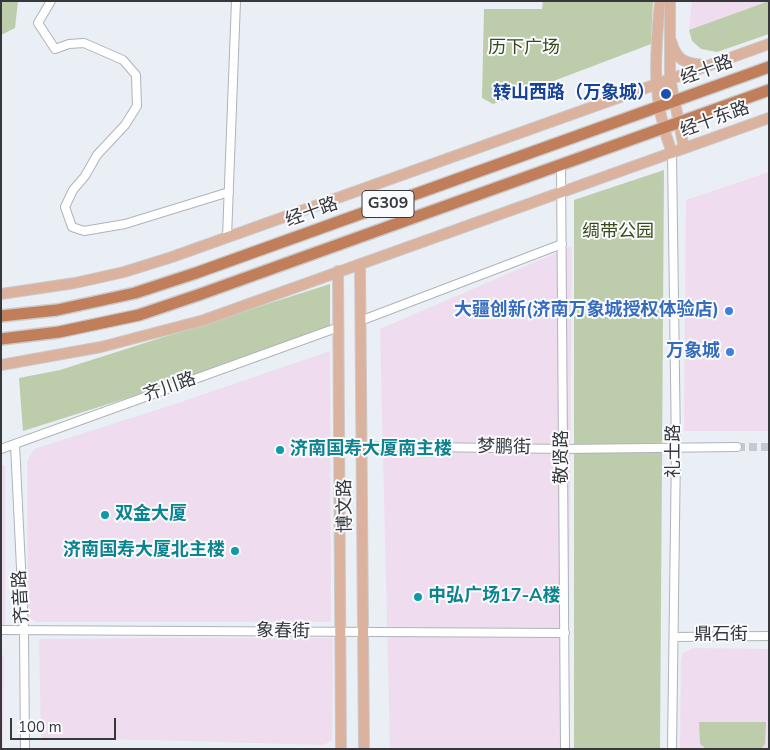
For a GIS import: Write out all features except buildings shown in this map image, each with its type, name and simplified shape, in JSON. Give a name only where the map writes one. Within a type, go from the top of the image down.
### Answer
[{"type":"highway","name":"经十路","points":[[1,316],[57,310],[135,293],[196,273],[769,67]]},
{"type":"highway","name":"G309","points":[[1,339],[59,332],[139,315],[769,90]]},
{"type":"main road","points":[[1,365],[101,348],[195,322],[672,153],[663,129],[655,84],[660,1]]},
{"type":"main road","points":[[670,1],[670,78],[684,148]]},
{"type":"main road","points":[[669,34],[674,50],[680,60],[691,64],[708,65]]},
{"type":"main road","name":"经十路","points":[[670,78],[769,44]]},
{"type":"main road","points":[[655,84],[670,78]]},
{"type":"main road","name":"经十路","points":[[1,294],[75,283],[124,272],[655,84]]},
{"type":"main road","name":"经十东路","points":[[672,153],[769,118]]},
{"type":"main road","name":"博文路","points":[[360,264],[364,749]]},
{"type":"main road","name":"博文路","points":[[338,271],[341,749]]},
{"type":"street","points":[[51,1],[38,23],[55,49],[69,44],[84,43],[122,60],[136,75],[137,106],[125,125],[98,155],[85,176],[73,190],[65,208],[72,227],[84,231],[125,224],[229,192]]},
{"type":"street","points":[[227,237],[236,1]]},
{"type":"street","name":"礼士路","points":[[672,153],[676,448],[672,749]]},
{"type":"street","name":"敬贤路","points":[[562,165],[565,749]]},
{"type":"street","points":[[360,321],[562,244]]},
{"type":"street","name":"齐川路","points":[[1,449],[339,327]]},
{"type":"street","name":"齐音路","points":[[15,444],[24,630],[25,749]]},
{"type":"street","name":"梦鹏街","points":[[362,446],[737,447]]},
{"type":"street","name":"象春街","points":[[1,630],[564,633]]},
{"type":"street","name":"鼎石街","points":[[674,637],[769,636]]},
{"type":"shaded area","points":[[692,1],[769,1],[689,30]]},
{"type":"shaded area","name":"万象城","points":[[769,172],[769,431],[684,431],[686,200]]},
{"type":"shaded area","points":[[572,246],[568,749],[390,749],[380,329]]},
{"type":"shaded area","points":[[330,351],[331,622],[36,622],[28,617],[27,461],[34,449],[178,403]]},
{"type":"shaded area","points":[[1,464],[5,466],[5,625],[1,625]]},
{"type":"shaded area","points":[[333,638],[332,740],[324,745],[41,739],[39,639]]},
{"type":"shaded area","points":[[693,648],[769,649],[769,749],[680,749],[681,659],[683,653]]},
{"type":"shaded area","points":[[1,654],[4,656],[3,749],[1,749]]},
{"type":"green space","points":[[1,1],[18,1],[15,28],[1,35]]},
{"type":"green space","name":"历下广场","points":[[543,1],[653,1],[651,44],[493,104],[482,98],[484,9],[542,9]]},
{"type":"green space","points":[[769,1],[769,34],[717,52],[701,49],[692,41],[689,30]]},
{"type":"green space","name":"绸带公园","points":[[664,170],[660,749],[574,749],[574,200]]},
{"type":"green space","points":[[330,284],[330,334],[23,431],[19,378],[60,370]]},
{"type":"green space","points":[[699,722],[766,722],[765,744],[761,749],[706,749],[700,744]]},
{"type":"tunnel","points":[[737,447],[769,447]]},
{"type":"place","name":"转山西路（万象城）","points":[[666,94]]},
{"type":"place","name":"大疆创新(济南万象城授权体验店)","points":[[729,311]]},
{"type":"place","name":"万象城","points":[[730,352]]},
{"type":"place","name":"济南国寿大厦南主楼","points":[[280,450]]},
{"type":"place","name":"双金大厦","points":[[105,515]]},
{"type":"place","name":"济南国寿大厦北主楼","points":[[235,551]]},
{"type":"place","name":"中弘广场17-A楼","points":[[418,597]]}]
